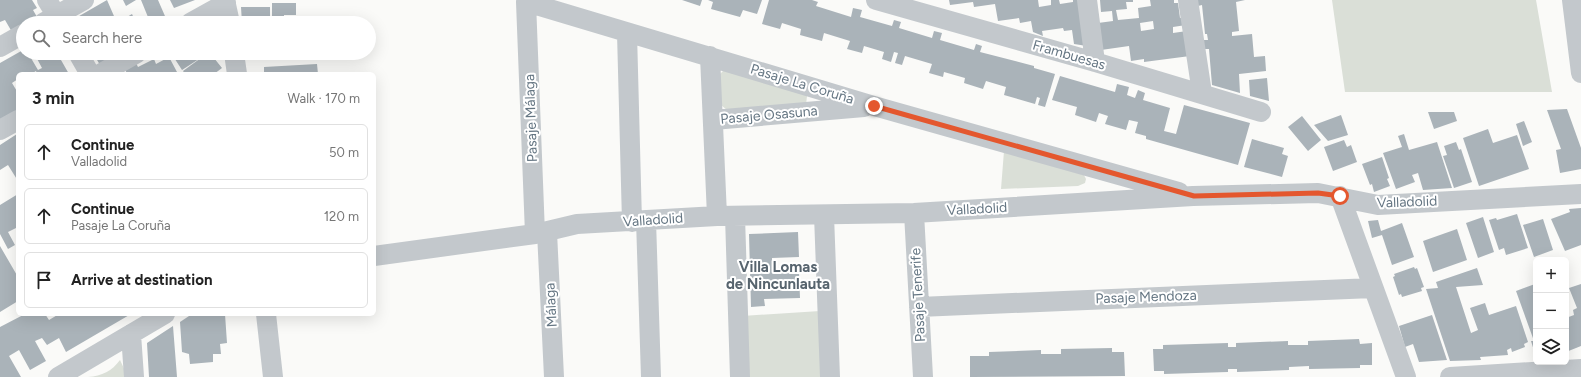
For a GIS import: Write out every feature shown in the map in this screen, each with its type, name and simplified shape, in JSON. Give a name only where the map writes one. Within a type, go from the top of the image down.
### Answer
[{"type":"street","points":[[52,15],[84,0]]},
{"type":"street","name":"Frambuesas","points":[[876,0],[906,5],[1261,112]]},
{"type":"street","points":[[1087,0],[1095,62]]},
{"type":"street","points":[[1188,0],[1202,93]]},
{"type":"street","points":[[1572,0],[1581,74]]},
{"type":"street","points":[[202,16],[226,2],[229,16]]},
{"type":"street","name":"Pasaje La Coruña","points":[[526,2],[874,106],[1194,196]]},
{"type":"street","name":"Pasaje Málaga","points":[[526,2],[541,233]]},
{"type":"street","points":[[627,33],[651,377]]},
{"type":"street","points":[[0,47],[16,38]]},
{"type":"street","points":[[710,56],[713,120],[726,216],[740,377]]},
{"type":"street","points":[[82,60],[89,72]]},
{"type":"street","points":[[104,72],[125,60]]},
{"type":"street","points":[[235,60],[237,72]]},
{"type":"street","name":"Pasaje Osasuna","points":[[713,120],[874,106]]},
{"type":"street","points":[[0,130],[16,121]]},
{"type":"street","name":"Valladolid","points":[[376,256],[541,233],[577,224],[726,216],[914,213],[1194,196],[1318,193],[1340,196],[1378,205],[1581,194]]},
{"type":"street","points":[[1340,196],[1406,377]]},
{"type":"street","name":"Pasaje Tenerife","points":[[914,213],[922,377]]},
{"type":"street","points":[[824,215],[830,377]]},
{"type":"street","name":"Málaga","points":[[541,233],[554,377]]},
{"type":"street","name":"Pasaje Mendoza","points":[[919,307],[1373,288]]},
{"type":"street","points":[[58,377],[162,316]]},
{"type":"street","points":[[266,316],[273,377]]},
{"type":"street","points":[[131,334],[134,377]]},
{"type":"street","points":[[1450,377],[1581,369]]},
{"type":"shaded area","points":[[1332,0],[1536,0],[1552,92],[1345,92]]},
{"type":"shaded area","points":[[724,70],[804,93],[807,96],[806,105],[727,110],[721,105],[719,75]]},
{"type":"shaded area","points":[[1004,151],[1084,175],[1086,179],[1085,183],[1078,186],[1001,189]]},
{"type":"shaded area","points":[[820,311],[824,377],[744,377],[742,316]]},
{"type":"shaded area","points":[[120,360],[128,377],[88,377],[106,372],[114,367]]},
{"type":"building","points":[[0,0],[32,0],[37,8],[33,10],[36,16],[16,16],[16,29],[12,32],[5,20],[0,22]]},
{"type":"building","points":[[107,0],[114,16],[79,16]]},
{"type":"building","points":[[123,0],[136,0],[126,6]]},
{"type":"building","points":[[141,0],[158,0],[165,16],[148,16]]},
{"type":"building","points":[[170,0],[195,0],[174,8]]},
{"type":"building","points":[[682,0],[702,0],[700,6]]},
{"type":"building","points":[[708,0],[762,0],[757,14],[743,10],[740,17],[711,9],[713,2]]},
{"type":"building","points":[[769,0],[812,0],[818,2],[816,6],[851,17],[853,8],[862,10],[860,17],[892,26],[894,20],[901,22],[899,28],[932,38],[934,31],[942,33],[940,40],[974,50],[976,44],[982,46],[980,52],[1034,66],[1034,68],[1055,74],[1045,107],[1038,105],[1040,98],[1037,97],[1035,104],[1004,95],[1006,87],[986,81],[983,89],[964,83],[965,78],[944,72],[943,77],[929,73],[932,64],[905,56],[902,65],[895,63],[898,53],[894,52],[891,62],[882,59],[884,52],[864,46],[862,53],[847,49],[850,41],[824,33],[822,41],[800,35],[801,29],[782,23],[780,29],[762,24]]},
{"type":"building","points":[[949,0],[1038,0],[1039,7],[1051,5],[1051,0],[1059,0],[1060,4],[1073,2],[1073,0],[1081,0],[1087,46],[1074,44],[1072,30],[1064,31],[1063,28],[1042,31],[1043,36],[1033,32],[1031,21],[1020,23],[1019,18],[998,21],[995,4],[974,7],[973,2],[950,5]]},
{"type":"building","points":[[1100,0],[1133,0],[1133,2],[1126,2],[1127,9],[1116,10],[1118,20],[1139,18],[1138,8],[1151,6],[1150,0],[1174,0],[1174,3],[1178,3],[1180,18],[1185,17],[1186,25],[1173,27],[1173,33],[1187,31],[1190,56],[1144,62],[1144,59],[1131,61],[1129,46],[1101,50],[1098,23],[1113,21],[1112,11],[1101,12]],"holes":[[[1153,21],[1154,29],[1141,31],[1140,23]]]},
{"type":"building","points":[[1197,0],[1245,0],[1236,2],[1239,31],[1232,32],[1232,36],[1252,34],[1254,57],[1265,56],[1266,71],[1239,74],[1240,93],[1212,85],[1209,49],[1202,49],[1202,40],[1208,40],[1207,34],[1205,34],[1202,5],[1198,6]]},
{"type":"building","points":[[272,3],[296,3],[296,15],[272,16]]},
{"type":"building","points":[[241,7],[270,7],[270,16],[242,16]]},
{"type":"building","points":[[16,54],[16,60],[32,60],[38,70],[42,68],[38,60],[61,60],[68,72],[16,72],[16,80],[12,83],[16,90],[16,114],[0,123],[0,63]]},
{"type":"building","points":[[97,60],[108,60],[100,65]]},
{"type":"building","points":[[152,60],[154,60],[156,64],[163,60],[171,60],[177,72],[126,72],[125,69],[136,63],[138,67]]},
{"type":"building","points":[[176,60],[197,60],[182,70]]},
{"type":"building","points":[[198,60],[216,60],[222,68],[217,72],[183,71]]},
{"type":"building","points":[[317,64],[318,72],[264,72],[264,67]]},
{"type":"building","points":[[1060,76],[1115,92],[1117,84],[1129,87],[1127,95],[1135,98],[1138,90],[1145,93],[1143,100],[1170,108],[1164,131],[1176,134],[1184,105],[1250,123],[1238,165],[1146,139],[1146,136],[1135,133],[1138,122],[1129,120],[1126,130],[1105,124],[1108,116],[1099,113],[1096,122],[1075,115],[1077,107],[1052,100]]},
{"type":"building","points":[[1267,78],[1269,101],[1250,96],[1249,80]]},
{"type":"building","points":[[1567,109],[1581,148],[1581,169],[1560,173],[1556,150],[1561,149],[1547,110]]},
{"type":"building","points":[[1428,112],[1454,112],[1457,121],[1434,129]]},
{"type":"building","points":[[1341,115],[1348,135],[1328,141],[1314,125]]},
{"type":"building","points":[[1302,116],[1321,140],[1308,151],[1288,127]]},
{"type":"building","points":[[1524,121],[1532,142],[1523,146],[1516,124]]},
{"type":"building","points":[[1488,129],[1493,143],[1517,135],[1529,169],[1479,186],[1463,138]]},
{"type":"building","points":[[1404,134],[1409,150],[1437,142],[1452,188],[1423,190],[1418,173],[1412,175],[1415,182],[1396,189],[1383,153],[1402,147],[1398,136]]},
{"type":"building","points":[[16,135],[16,178],[8,165],[0,170],[0,145]]},
{"type":"building","points":[[1252,139],[1284,148],[1282,154],[1288,156],[1282,177],[1244,167]]},
{"type":"building","points":[[1344,140],[1347,147],[1351,145],[1357,162],[1333,171],[1324,147]]},
{"type":"building","points":[[1456,142],[1459,150],[1461,149],[1472,182],[1454,188],[1443,156],[1447,155],[1444,146]]},
{"type":"building","points":[[1382,157],[1390,186],[1374,192],[1372,184],[1370,185],[1362,164]]},
{"type":"building","points":[[16,195],[16,228],[8,232],[15,245],[8,249],[0,234],[0,205]]},
{"type":"building","points":[[1581,208],[1581,245],[1565,251],[1551,219],[1570,212],[1569,209]]},
{"type":"building","points":[[1517,214],[1528,248],[1506,255],[1504,248],[1499,250],[1489,220],[1496,218],[1497,220]]},
{"type":"building","points":[[1483,217],[1494,252],[1478,258],[1466,223]]},
{"type":"building","points":[[1543,219],[1553,250],[1534,257],[1523,225]]},
{"type":"building","points":[[1378,220],[1381,231],[1402,223],[1414,257],[1392,265],[1382,235],[1372,238],[1368,221]]},
{"type":"building","points":[[1457,229],[1467,260],[1433,272],[1423,241]]},
{"type":"building","points":[[798,232],[799,257],[772,258],[772,273],[792,270],[792,273],[799,272],[800,298],[764,299],[765,306],[751,307],[749,234]]},
{"type":"building","points":[[0,246],[16,274],[16,302],[0,312]]},
{"type":"building","points":[[1414,267],[1415,269],[1417,268],[1424,287],[1421,288],[1422,291],[1402,297],[1401,294],[1399,295],[1393,277],[1395,276],[1394,274]]},
{"type":"building","points":[[1477,268],[1483,285],[1456,287],[1471,333],[1478,330],[1470,308],[1485,303],[1489,315],[1516,306],[1528,342],[1524,344],[1525,347],[1512,352],[1511,348],[1507,350],[1508,355],[1480,357],[1481,360],[1450,361],[1426,289],[1438,288],[1436,282]]},
{"type":"building","points":[[1581,284],[1581,346],[1569,351],[1569,317],[1574,315],[1573,310],[1577,308],[1569,288]]},
{"type":"building","points":[[1533,285],[1533,338],[1516,291]]},
{"type":"building","points":[[1432,315],[1447,360],[1419,362],[1413,344],[1405,347],[1399,326]]},
{"type":"building","points":[[21,316],[46,316],[49,320],[56,316],[128,316],[66,352],[59,338],[47,345],[42,338],[35,341],[46,361],[30,370],[19,350],[9,356],[21,377],[0,377],[0,327]]},
{"type":"building","points":[[189,316],[225,316],[227,343],[220,344],[221,354],[213,354],[213,362],[190,364],[189,354],[182,352],[180,322]]},
{"type":"building","points":[[173,326],[177,377],[149,377],[147,343]]},
{"type":"building","points":[[1359,339],[1360,344],[1372,343],[1372,365],[1360,365],[1360,368],[1309,369],[1309,366],[1289,367],[1289,370],[1237,372],[1237,369],[1228,369],[1228,372],[1164,374],[1164,371],[1154,371],[1153,349],[1163,349],[1163,345],[1228,343],[1228,347],[1236,347],[1236,343],[1288,341],[1288,345],[1308,345],[1308,341]]},
{"type":"building","points":[[1112,348],[1112,352],[1124,352],[1125,376],[970,377],[970,356],[989,356],[989,352],[1041,350],[1041,354],[1061,354],[1061,349]]},
{"type":"district","name":"Villa Lomas de Nincunlauta","points":[[778,276]]},
{"type":"route","points":[[874,106],[1194,196],[1318,193],[1340,196]]}]
